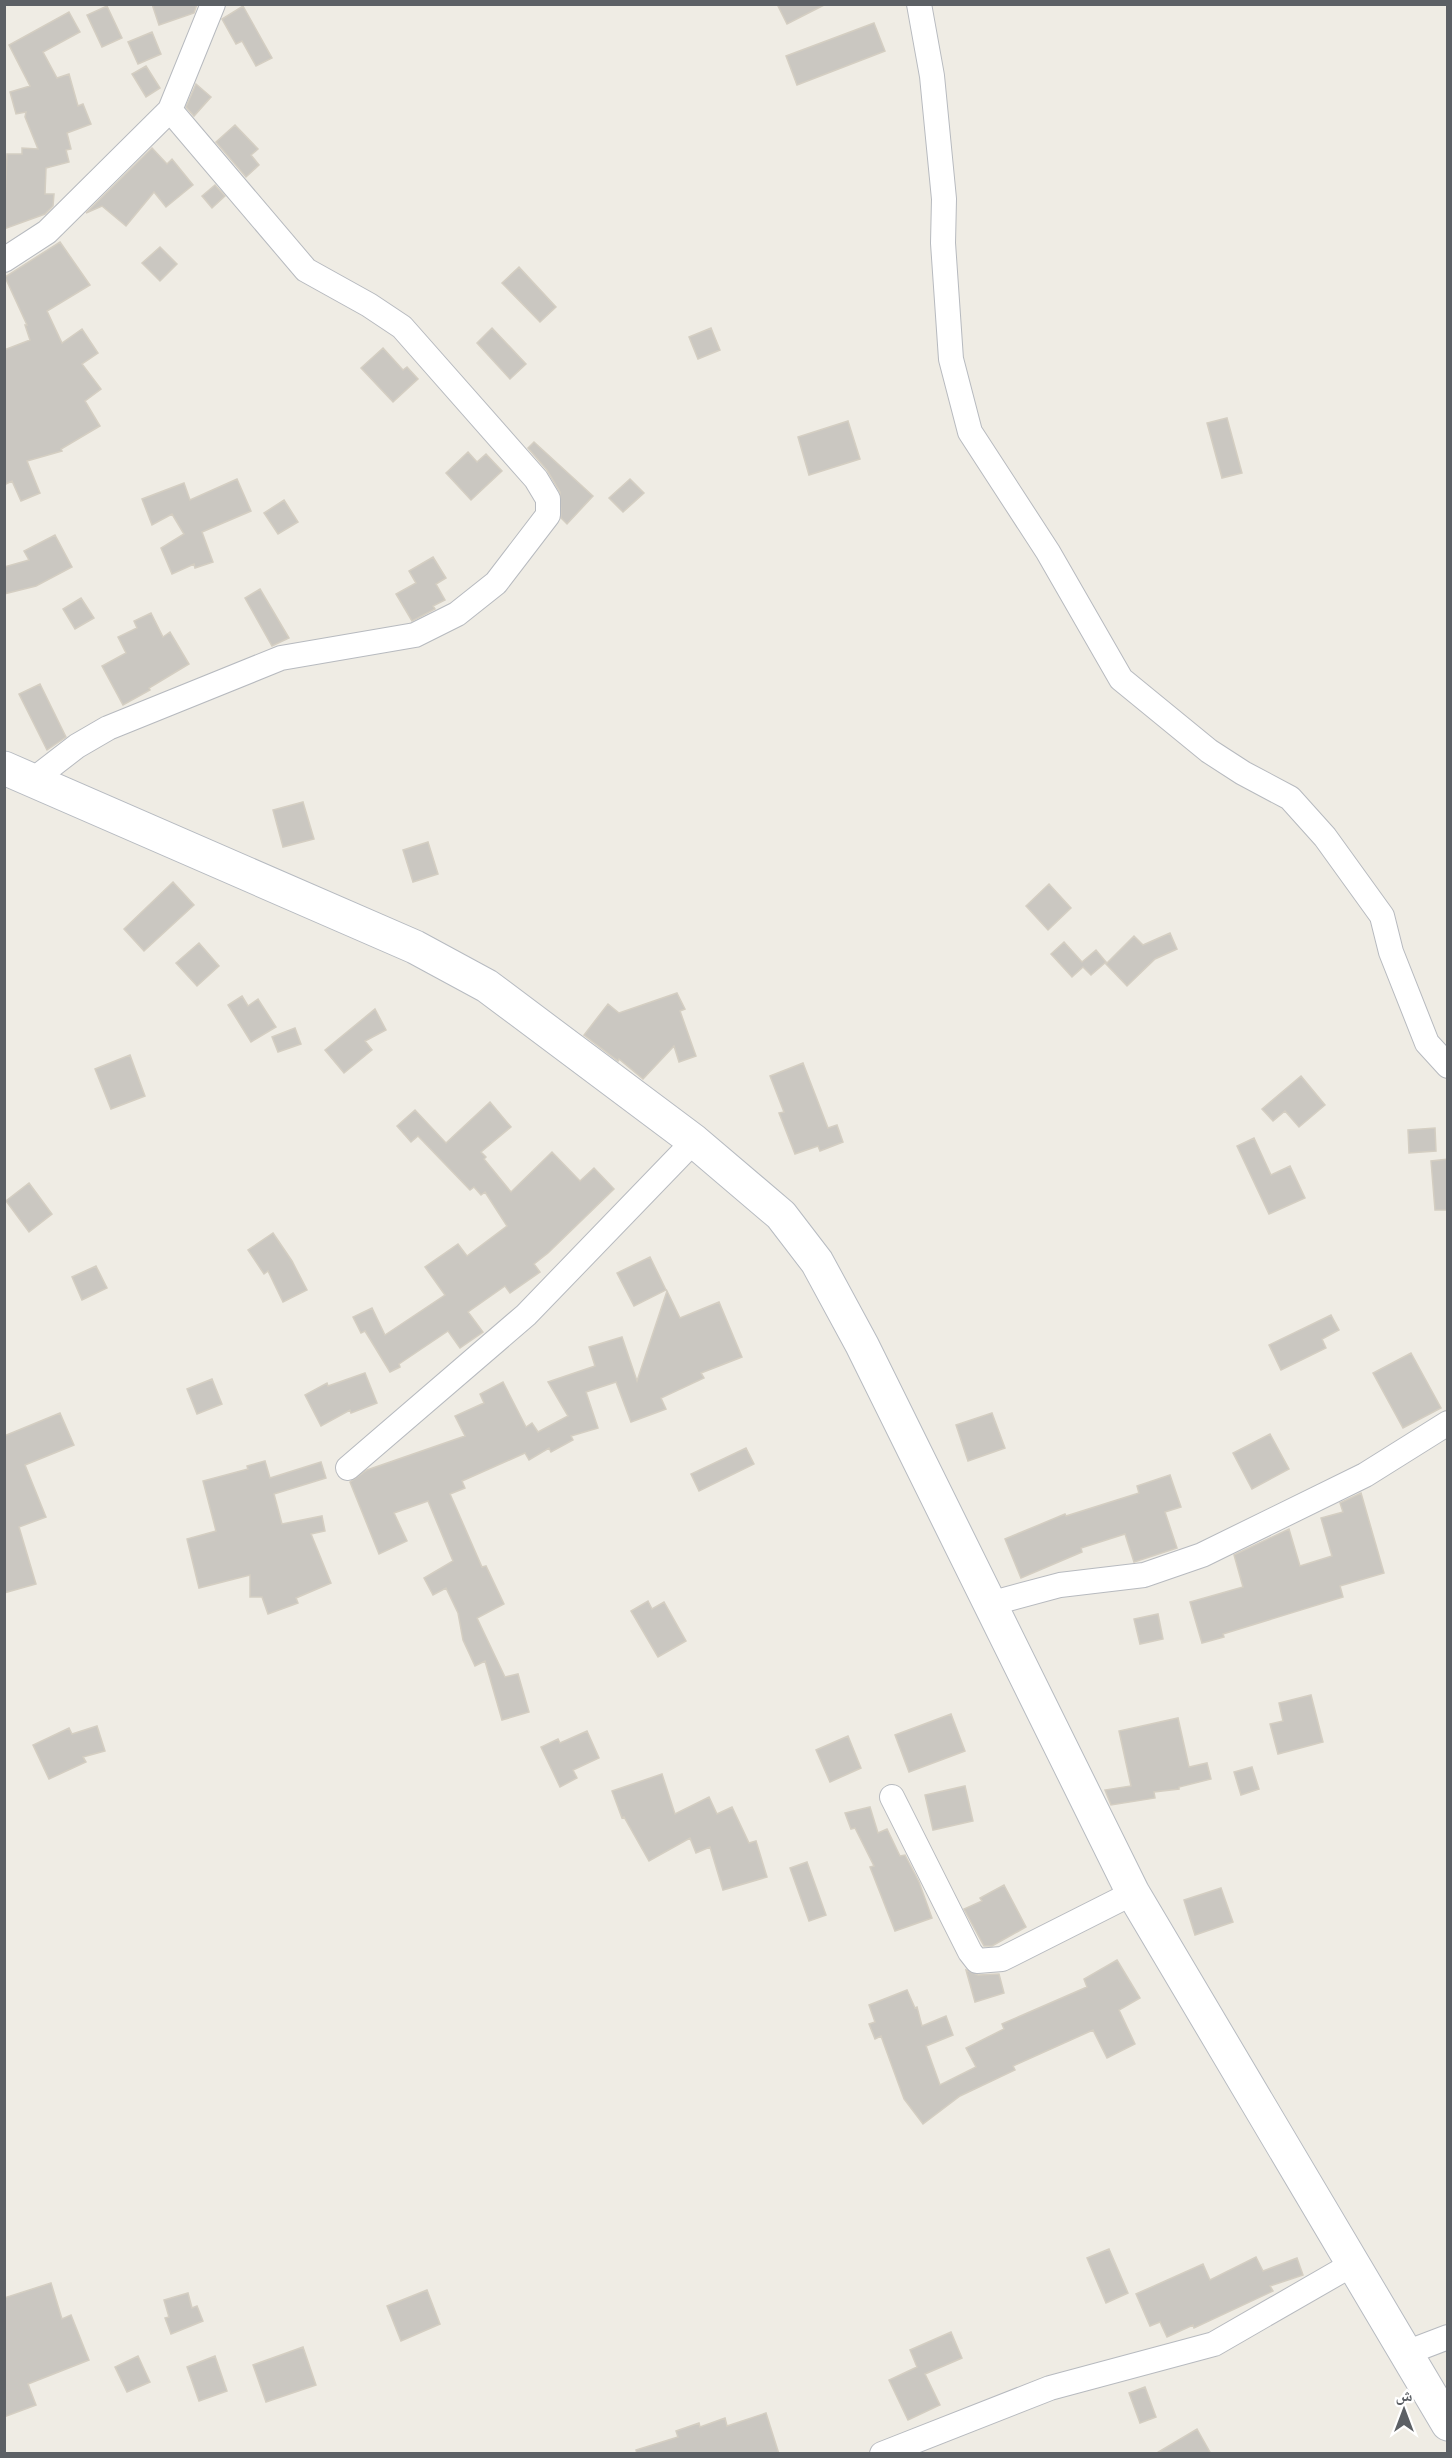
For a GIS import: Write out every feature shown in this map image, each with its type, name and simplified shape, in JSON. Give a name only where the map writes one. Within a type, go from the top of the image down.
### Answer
[{"type":"main road","points":[[19,774],[415,947],[488,986],[694,1141],[781,1215],[817,1262],[862,1346],[1133,1893],[1448,2424]]},
{"type":"street","points":[[4,260],[47,232],[170,110],[213,4]]},
{"type":"street","points":[[919,4],[932,76],[944,199],[943,243],[951,359],[970,432],[1048,552],[1121,679],[1209,751],[1243,773],[1290,798],[1325,837],[1382,916],[1391,951],[1427,1043],[1448,1066]]},
{"type":"street","points":[[19,774],[108,728],[281,658],[415,635],[457,614],[496,583],[548,515],[548,499],[536,479],[402,327],[369,305],[306,270],[170,110]]},
{"type":"street","points":[[348,1468],[526,1316],[694,1141]]},
{"type":"street","points":[[989,1604],[1060,1585],[1144,1575],[1202,1555],[1365,1474],[1448,1423]]},
{"type":"street","points":[[892,1797],[970,1952],[977,1961],[1002,1959],[1133,1893]]},
{"type":"street","points":[[882,2454],[1050,2388],[1214,2344],[1353,2264]]},
{"type":"street","points":[[1406,2353],[1448,2337]]},
{"type":"building","points":[[152,4],[197,4],[194,13],[159,25]]},
{"type":"building","points":[[777,4],[826,4],[787,24]]},
{"type":"building","points":[[107,6],[122,38],[102,47],[87,15]]},
{"type":"building","points":[[243,6],[272,58],[256,66],[242,41],[236,44],[222,19]]},
{"type":"building","points":[[69,12],[80,32],[43,52],[57,78],[69,74],[78,106],[83,104],[91,124],[67,133],[71,149],[66,150],[69,162],[46,168],[45,194],[54,194],[53,206],[45,214],[4,229],[7,154],[22,154],[22,148],[38,149],[25,117],[26,112],[16,114],[10,92],[30,86],[9,45]]},
{"type":"building","points":[[874,23],[885,51],[797,85],[786,56]]},
{"type":"building","points":[[152,32],[161,54],[138,64],[128,42]]},
{"type":"building","points":[[146,66],[160,88],[146,97],[132,74]]},
{"type":"building","points":[[196,84],[211,97],[194,116],[186,107]]},
{"type":"building","points":[[235,125],[258,149],[251,155],[259,165],[246,177],[216,142]]},
{"type":"building","points":[[152,148],[167,164],[172,159],[193,185],[166,207],[154,192],[126,226],[102,206],[86,213]]},
{"type":"building","points":[[215,185],[225,196],[212,208],[202,196]]},
{"type":"building","points":[[60,242],[90,285],[47,311],[62,343],[82,329],[98,353],[82,364],[101,389],[85,401],[100,426],[61,449],[62,451],[27,461],[40,493],[21,501],[12,481],[4,485],[4,350],[30,340],[25,325],[27,325],[5,277]]},
{"type":"building","points":[[160,247],[177,264],[160,281],[142,263]]},
{"type":"building","points":[[519,267],[556,307],[540,322],[502,283]]},
{"type":"building","points":[[492,328],[526,364],[510,379],[477,343]]},
{"type":"building","points":[[711,328],[720,350],[698,359],[689,337]]},
{"type":"building","points":[[383,348],[403,370],[407,367],[418,379],[393,402],[361,368]]},
{"type":"building","points":[[1227,418],[1242,473],[1222,478],[1207,423]]},
{"type":"building","points":[[848,421],[860,459],[809,475],[798,437]]},
{"type":"building","points":[[534,442],[593,496],[567,524],[561,518],[560,492],[547,470],[528,448]]},
{"type":"building","points":[[468,452],[477,462],[486,454],[502,471],[471,500],[446,473]]},
{"type":"building","points":[[237,479],[251,511],[202,532],[213,562],[195,568],[194,564],[172,574],[161,548],[184,534],[172,514],[152,525],[142,499],[184,483],[190,500]]},
{"type":"building","points":[[630,479],[644,493],[623,512],[609,498]]},
{"type":"building","points":[[284,500],[298,522],[278,534],[264,513]]},
{"type":"building","points":[[55,535],[72,567],[36,586],[4,594],[4,567],[29,560],[24,551]]},
{"type":"building","points":[[433,557],[446,578],[436,584],[445,600],[433,606],[435,609],[412,621],[396,594],[416,583],[409,571]]},
{"type":"building","points":[[260,589],[289,638],[272,646],[245,598]]},
{"type":"building","points":[[81,598],[94,618],[75,629],[63,609]]},
{"type":"building","points":[[151,613],[163,637],[170,632],[189,664],[123,705],[102,666],[126,653],[118,637],[137,628],[134,621]]},
{"type":"building","points":[[40,684],[66,737],[47,750],[19,694]]},
{"type":"building","points":[[303,802],[314,839],[283,847],[273,810]]},
{"type":"building","points":[[428,842],[438,874],[413,882],[403,850]]},
{"type":"building","points":[[173,882],[194,905],[144,951],[124,929]]},
{"type":"building","points":[[1049,884],[1071,908],[1048,930],[1026,906]]},
{"type":"building","points":[[1170,933],[1177,949],[1155,959],[1127,986],[1106,964],[1134,936],[1143,945]]},
{"type":"building","points":[[1064,942],[1082,962],[1096,950],[1106,962],[1091,975],[1083,967],[1072,977],[1051,954]]},
{"type":"building","points":[[199,943],[219,966],[197,986],[176,963]]},
{"type":"building","points":[[677,993],[685,1009],[680,1011],[696,1056],[679,1062],[674,1046],[643,1079],[584,1035],[608,1004],[619,1013]]},
{"type":"building","points":[[242,996],[248,1006],[258,999],[276,1027],[251,1042],[228,1005]]},
{"type":"building","points":[[375,1009],[386,1030],[365,1041],[372,1050],[344,1073],[325,1050]]},
{"type":"building","points":[[295,1028],[301,1044],[278,1052],[272,1037]]},
{"type":"building","points":[[130,1055],[145,1096],[111,1109],[95,1069]]},
{"type":"building","points":[[803,1063],[828,1128],[837,1125],[843,1142],[820,1151],[818,1146],[795,1154],[779,1113],[784,1112],[770,1076]]},
{"type":"building","points":[[1301,1076],[1325,1105],[1299,1127],[1285,1111],[1273,1121],[1262,1109]]},
{"type":"building","points":[[490,1102],[511,1127],[481,1152],[511,1192],[552,1152],[580,1181],[594,1168],[614,1189],[534,1264],[540,1272],[510,1293],[505,1286],[468,1312],[483,1332],[460,1348],[448,1331],[390,1372],[365,1331],[361,1333],[353,1317],[372,1308],[385,1335],[445,1295],[425,1267],[458,1244],[467,1256],[507,1226],[485,1192],[481,1195],[474,1187],[470,1190],[418,1136],[411,1142],[397,1126],[415,1110],[446,1143]]},
{"type":"building","points":[[1435,1128],[1436,1151],[1409,1153],[1408,1130]]},
{"type":"building","points":[[1254,1138],[1271,1175],[1290,1166],[1305,1198],[1269,1214],[1237,1146]]},
{"type":"building","points":[[1448,1159],[1448,1210],[1435,1210],[1431,1161]]},
{"type":"building","points":[[29,1183],[52,1214],[29,1232],[6,1201]]},
{"type":"building","points":[[273,1233],[292,1261],[307,1290],[283,1302],[268,1271],[264,1274],[248,1250]]},
{"type":"building","points":[[650,1257],[666,1290],[634,1306],[617,1273]]},
{"type":"building","points":[[96,1266],[107,1288],[82,1300],[72,1277]]},
{"type":"building","points":[[667,1291],[680,1318],[719,1302],[742,1357],[701,1373],[704,1378],[661,1398],[666,1409],[631,1422],[616,1382],[586,1392],[598,1428],[571,1436],[573,1440],[551,1452],[549,1448],[529,1460],[525,1453],[462,1481],[465,1488],[450,1494],[482,1567],[486,1566],[504,1604],[477,1618],[505,1677],[518,1674],[529,1712],[502,1720],[485,1661],[475,1666],[463,1640],[458,1613],[446,1588],[433,1595],[424,1578],[453,1561],[428,1501],[394,1513],[407,1541],[379,1554],[350,1482],[367,1470],[465,1436],[455,1416],[484,1403],[480,1394],[503,1382],[526,1427],[532,1423],[538,1432],[568,1416],[548,1382],[595,1366],[589,1347],[622,1337],[637,1381]]},
{"type":"building","points":[[1331,1315],[1339,1330],[1322,1339],[1326,1348],[1281,1370],[1269,1345]]},
{"type":"building","points":[[1411,1353],[1441,1408],[1403,1428],[1373,1373]]},
{"type":"building","points":[[365,1373],[377,1403],[351,1413],[350,1410],[321,1426],[305,1395],[327,1383],[328,1386]]},
{"type":"building","points":[[212,1379],[222,1404],[197,1414],[187,1389]]},
{"type":"building","points":[[60,1413],[74,1445],[25,1465],[46,1517],[19,1527],[36,1584],[4,1593],[4,1436]]},
{"type":"building","points":[[992,1413],[1005,1448],[968,1461],[956,1425]]},
{"type":"building","points":[[1270,1434],[1289,1469],[1252,1489],[1233,1453]]},
{"type":"building","points":[[746,1448],[754,1464],[699,1491],[691,1474]]},
{"type":"building","points":[[265,1461],[270,1478],[321,1462],[326,1478],[274,1494],[282,1524],[322,1516],[325,1531],[311,1534],[331,1583],[296,1598],[298,1603],[268,1614],[262,1597],[250,1597],[250,1575],[199,1588],[187,1539],[216,1531],[203,1481],[248,1469],[247,1466]]},
{"type":"building","points":[[1170,1475],[1181,1507],[1165,1512],[1177,1548],[1134,1562],[1125,1534],[1081,1548],[1082,1552],[1021,1578],[1005,1539],[1065,1514],[1066,1516],[1139,1493],[1137,1486]]},
{"type":"building","points":[[1361,1493],[1384,1573],[1340,1586],[1343,1597],[1223,1634],[1224,1637],[1202,1643],[1190,1602],[1243,1587],[1234,1555],[1289,1529],[1300,1566],[1332,1556],[1321,1518],[1343,1512],[1340,1503]]},
{"type":"building","points":[[648,1601],[652,1609],[664,1602],[686,1641],[658,1657],[631,1611]]},
{"type":"building","points":[[1158,1614],[1163,1639],[1140,1644],[1134,1619]]},
{"type":"building","points":[[1311,1695],[1323,1742],[1278,1754],[1270,1724],[1283,1721],[1279,1703]]},
{"type":"building","points":[[951,1714],[965,1751],[909,1772],[895,1735]]},
{"type":"building","points":[[1178,1718],[1189,1767],[1207,1763],[1211,1779],[1179,1787],[1179,1789],[1154,1792],[1155,1798],[1111,1805],[1105,1790],[1131,1786],[1119,1731]]},
{"type":"building","points":[[97,1726],[105,1751],[83,1757],[86,1762],[49,1779],[33,1745],[69,1728],[72,1734]]},
{"type":"building","points":[[587,1731],[599,1758],[573,1770],[577,1778],[560,1787],[541,1747],[558,1739],[560,1743]]},
{"type":"building","points":[[848,1736],[861,1768],[830,1782],[816,1750]]},
{"type":"building","points":[[1252,1767],[1259,1789],[1241,1795],[1234,1772]]},
{"type":"building","points":[[662,1774],[675,1814],[709,1797],[717,1814],[732,1807],[749,1843],[756,1841],[767,1877],[723,1890],[710,1847],[696,1853],[690,1838],[649,1861],[624,1817],[622,1818],[612,1791]]},
{"type":"building","points":[[965,1786],[973,1821],[933,1830],[925,1795]]},
{"type":"building","points":[[870,1807],[878,1833],[887,1829],[900,1856],[905,1855],[919,1882],[932,1918],[895,1931],[870,1867],[874,1866],[855,1828],[851,1829],[845,1813]]},
{"type":"building","points":[[807,1862],[826,1915],[809,1921],[790,1868]]},
{"type":"building","points":[[1004,1885],[1026,1927],[992,1946],[984,1946],[964,1909],[982,1901],[980,1898]]},
{"type":"building","points":[[1221,1888],[1233,1922],[1195,1935],[1184,1900]]},
{"type":"building","points":[[1117,1960],[1140,1998],[1119,2010],[1135,2044],[1107,2058],[1093,2030],[1013,2066],[1015,2070],[960,2096],[923,2124],[904,2099],[881,2036],[875,2039],[869,2024],[875,2022],[869,2005],[907,1990],[915,2008],[917,2007],[922,2026],[946,2016],[953,2035],[926,2046],[940,2085],[976,2067],[966,2048],[1004,2029],[1002,2024],[1087,1987],[1084,1979]]},
{"type":"building","points":[[966,1970],[978,1975],[999,1974],[1004,1993],[975,2002]]},
{"type":"building","points":[[1109,2249],[1128,2293],[1106,2303],[1087,2258]]},
{"type":"building","points":[[1256,2257],[1263,2271],[1297,2258],[1303,2275],[1270,2286],[1273,2291],[1194,2328],[1193,2325],[1167,2337],[1160,2322],[1150,2326],[1136,2294],[1203,2264],[1210,2280]]},
{"type":"building","points":[[51,2283],[62,2319],[71,2315],[89,2360],[28,2384],[36,2405],[4,2417],[4,2298]]},
{"type":"building","points":[[427,2290],[440,2324],[401,2341],[387,2306]]},
{"type":"building","points":[[188,2293],[192,2308],[197,2306],[203,2321],[171,2334],[165,2318],[169,2317],[164,2300]]},
{"type":"building","points":[[951,2332],[962,2358],[925,2374],[940,2405],[908,2420],[889,2380],[917,2367],[910,2350]]},
{"type":"building","points":[[303,2347],[316,2385],[266,2402],[253,2365]]},
{"type":"building","points":[[138,2356],[150,2382],[127,2392],[115,2367]]},
{"type":"building","points":[[215,2356],[227,2391],[199,2401],[187,2367]]},
{"type":"building","points":[[1145,2387],[1156,2417],[1140,2423],[1129,2393]]},
{"type":"building","points":[[766,2413],[779,2454],[637,2454],[636,2450],[678,2437],[676,2431],[699,2423],[700,2427],[725,2418],[727,2426]]},
{"type":"building","points":[[1197,2429],[1211,2454],[1155,2454]]}]
